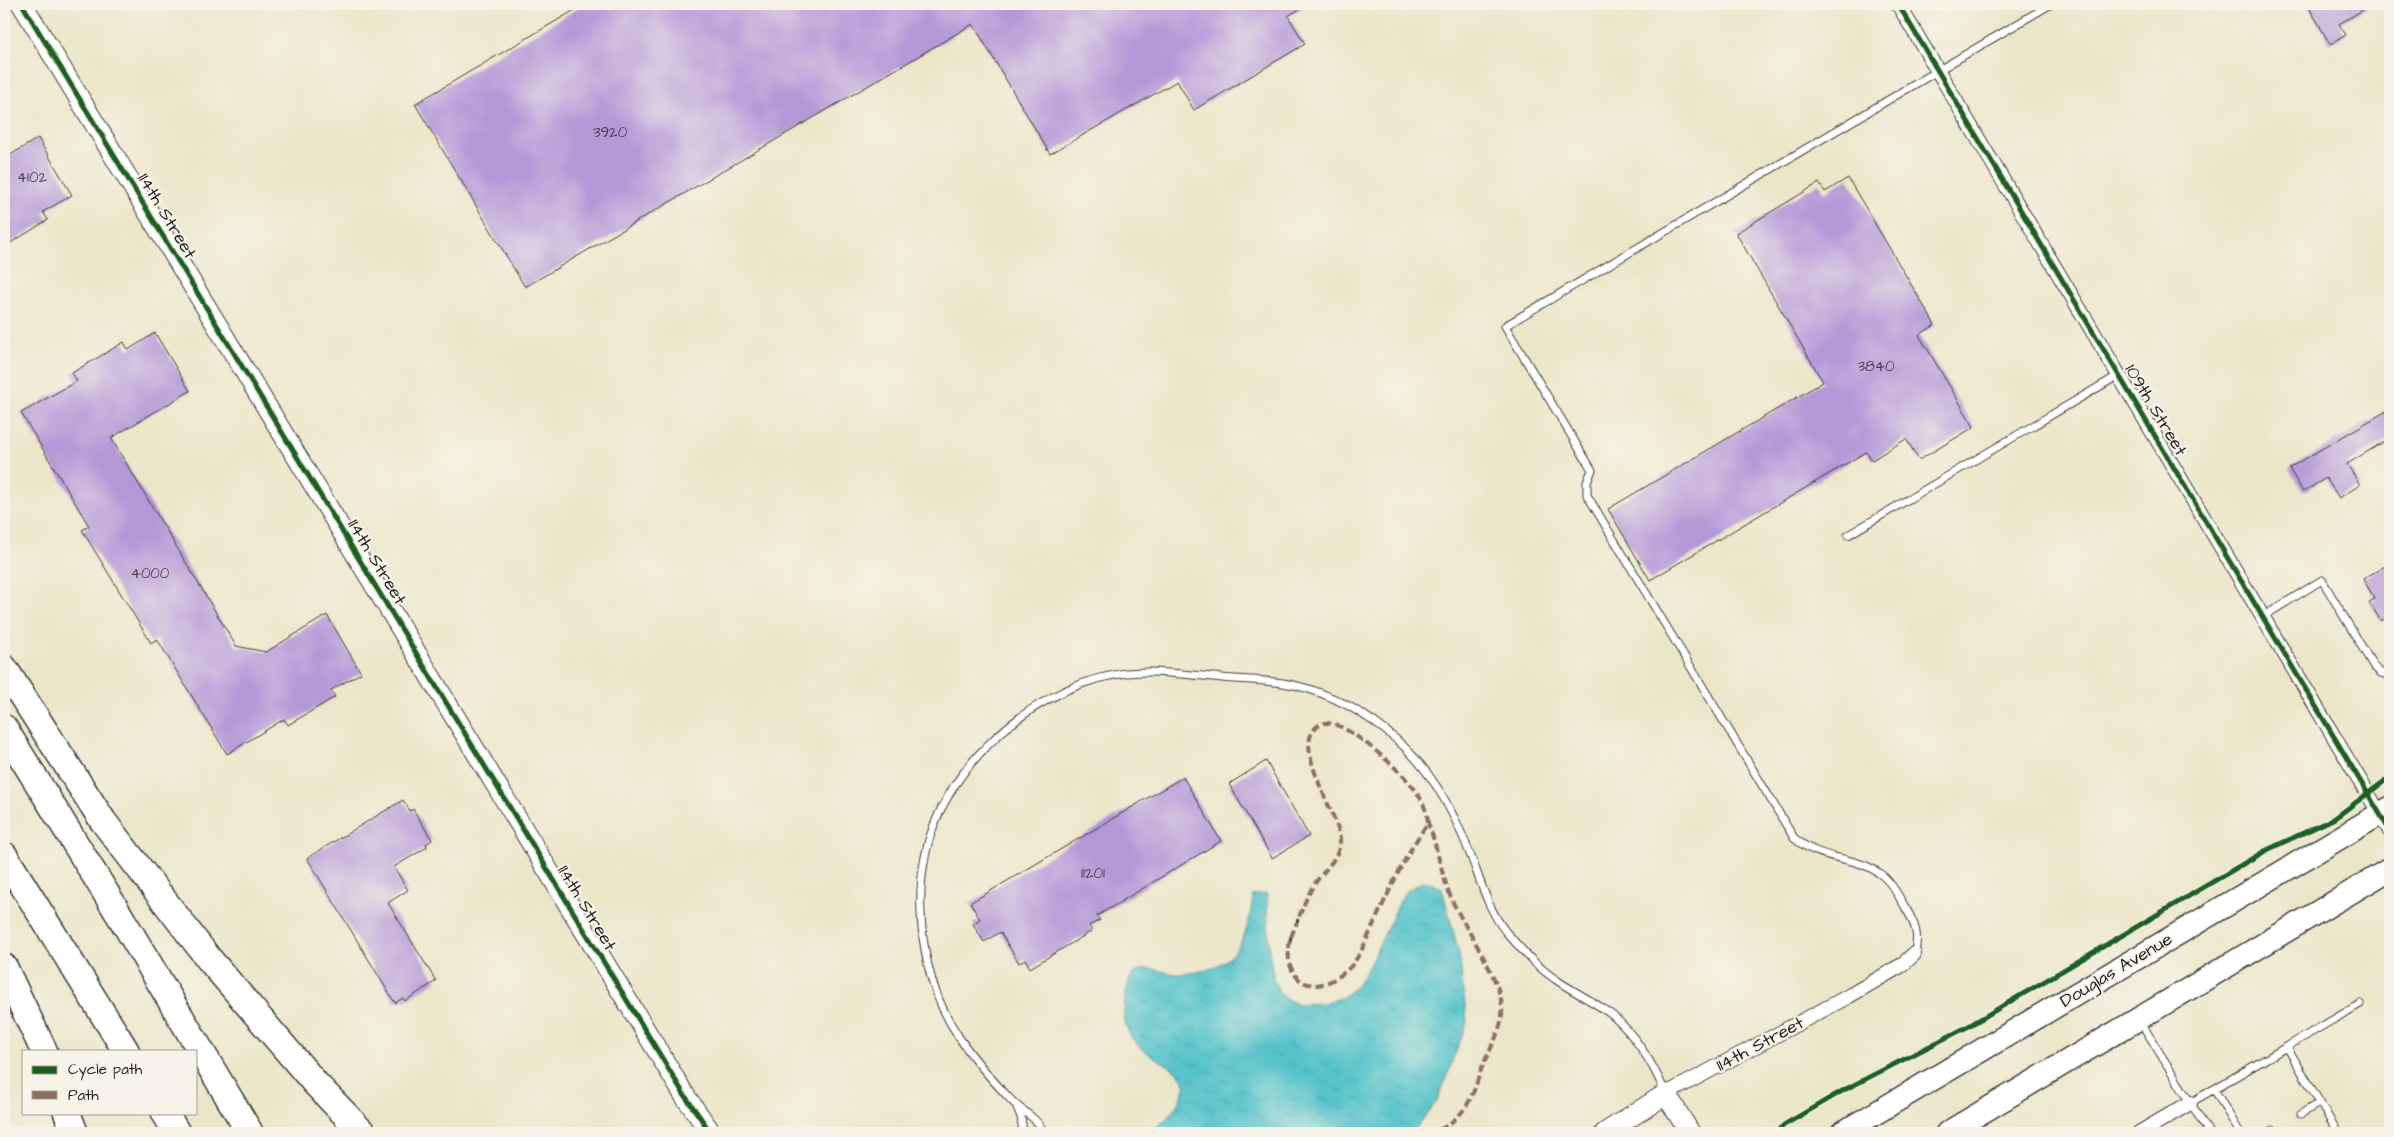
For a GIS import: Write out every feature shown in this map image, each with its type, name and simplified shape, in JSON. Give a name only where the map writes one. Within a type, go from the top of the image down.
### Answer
[{"type":"highway","points":[[4,668],[103,821],[209,959],[308,1076],[363,1133]]},
{"type":"highway","points":[[4,728],[128,929],[250,1133]]},
{"type":"highway","points":[[4,855],[125,1050]]},
{"type":"highway","points":[[4,967],[44,1050]]},
{"type":"highway","points":[[67,1114],[75,1133]]},
{"type":"highway","points":[[166,1114],[177,1133]]},
{"type":"main road","name":"Douglas Avenue","points":[[1842,1133],[2387,817]]},
{"type":"main road","points":[[1947,1133],[2390,869]]},
{"type":"street","name":"114th Street","points":[[22,4],[660,1055],[711,1133]]},
{"type":"street","name":"109th Street","points":[[1898,4],[2264,616],[2387,817]]},
{"type":"street","name":"114th Street","points":[[1605,1133],[1666,1094],[1849,996],[1902,965],[1914,954]]},
{"type":"street","points":[[1666,1094],[1690,1133]]},
{"type":"street","points":[[2139,1133],[2190,1103]]},
{"type":"lane","points":[[1914,954],[1918,943],[1917,932],[1912,918],[1890,882],[1868,867],[1807,849],[1794,838],[1587,495],[1587,482],[1592,470],[1505,326],[2051,4]]},
{"type":"lane","points":[[1848,535],[2119,374]]},
{"type":"lane","points":[[2264,616],[2322,580],[2374,667],[2381,673],[2390,676]]},
{"type":"lane","points":[[1045,1133],[1032,1115],[1016,1105],[974,1060],[951,1028],[935,991],[924,946],[922,903],[924,858],[938,818],[959,780],[993,739],[1013,720],[1074,686],[1116,674],[1141,672],[1283,683],[1328,695],[1386,731],[1427,772],[1440,791],[1454,815],[1486,898],[1503,928],[1528,956],[1554,978],[1612,1016],[1636,1042],[1655,1068],[1666,1094]]},
{"type":"lane","points":[[2190,1103],[2360,1004]]},
{"type":"lane","points":[[2139,1019],[2209,1133]]},
{"type":"lane","points":[[2287,1047],[2338,1133]]},
{"type":"lane","points":[[2214,1089],[2240,1133]]},
{"type":"lane","points":[[2301,1114],[2319,1103]]},
{"type":"lane","points":[[1016,1105],[1021,1117],[1023,1133]]},
{"type":"water","points":[[1422,882],[1428,882],[1442,888],[1459,953],[1467,1022],[1438,1100],[1417,1127],[1409,1133],[1147,1133],[1161,1124],[1176,1107],[1186,1085],[1176,1071],[1143,1049],[1128,1032],[1124,1013],[1130,977],[1143,969],[1178,974],[1197,972],[1212,968],[1224,961],[1234,952],[1247,928],[1253,895],[1267,894],[1269,948],[1274,981],[1279,991],[1287,1000],[1299,1004],[1324,1003],[1343,997],[1359,983],[1404,893]]},
{"type":"building","points":[[585,4],[1309,4],[1288,16],[1305,44],[1194,110],[1177,81],[1050,154],[973,24],[525,287],[415,104]]},
{"type":"building","points":[[2307,4],[2373,4],[2339,24],[2346,35],[2330,44]]},
{"type":"building","points":[[38,138],[72,195],[43,212],[48,220],[4,247],[4,159]]},
{"type":"building","points":[[1848,178],[1935,325],[1919,335],[1974,427],[1919,460],[1906,439],[1872,460],[1866,452],[1650,580],[1608,509],[1823,382],[1736,233],[1819,183],[1825,192]]},
{"type":"building","points":[[155,333],[190,391],[111,438],[236,646],[266,652],[327,615],[361,673],[331,690],[335,697],[288,725],[284,719],[227,754],[157,639],[151,643],[82,530],[89,526],[21,413],[77,381],[72,373],[124,342],[128,350]]},
{"type":"building","points":[[2390,409],[2390,438],[2347,464],[2360,485],[2339,498],[2326,478],[2303,492],[2289,468]]},
{"type":"building","points":[[2390,563],[2390,624],[2386,617],[2381,621],[2369,602],[2375,599],[2363,579]]},
{"type":"building","points":[[1266,761],[1309,836],[1272,858],[1229,784]]},
{"type":"building","points":[[1183,777],[1221,841],[1097,916],[1100,920],[1089,926],[1092,931],[1030,968],[1025,959],[1019,963],[1000,932],[984,942],[973,924],[980,919],[970,903]]},
{"type":"building","points":[[403,800],[410,811],[413,809],[432,840],[426,844],[427,847],[394,867],[408,890],[388,903],[436,981],[405,1001],[403,998],[395,1003],[307,858]]},
{"type":"marked path","points":[[1290,940],[1290,963],[1293,972],[1302,982],[1317,985],[1333,980],[1347,971],[1359,954],[1413,845],[1428,823],[1427,814],[1420,798],[1398,770],[1358,737],[1337,725],[1328,723],[1321,724],[1312,733],[1309,746],[1317,779],[1338,829],[1339,847],[1334,859],[1307,897],[1298,919]]},
{"type":"marked path","points":[[1428,823],[1448,891],[1495,980],[1500,994],[1502,1013],[1497,1035],[1482,1067],[1469,1102],[1454,1120],[1442,1128],[1428,1133]]},
{"type":"marked path","points":[[1291,937],[1297,922]]},
{"type":"cycle path","points":[[22,4],[685,1096],[711,1133]]},
{"type":"cycle path","points":[[1898,4],[2390,831]]},
{"type":"cycle path","points":[[1776,1133],[1784,1125],[1844,1090],[1967,1027],[2265,851],[2335,818],[2390,777]]}]
